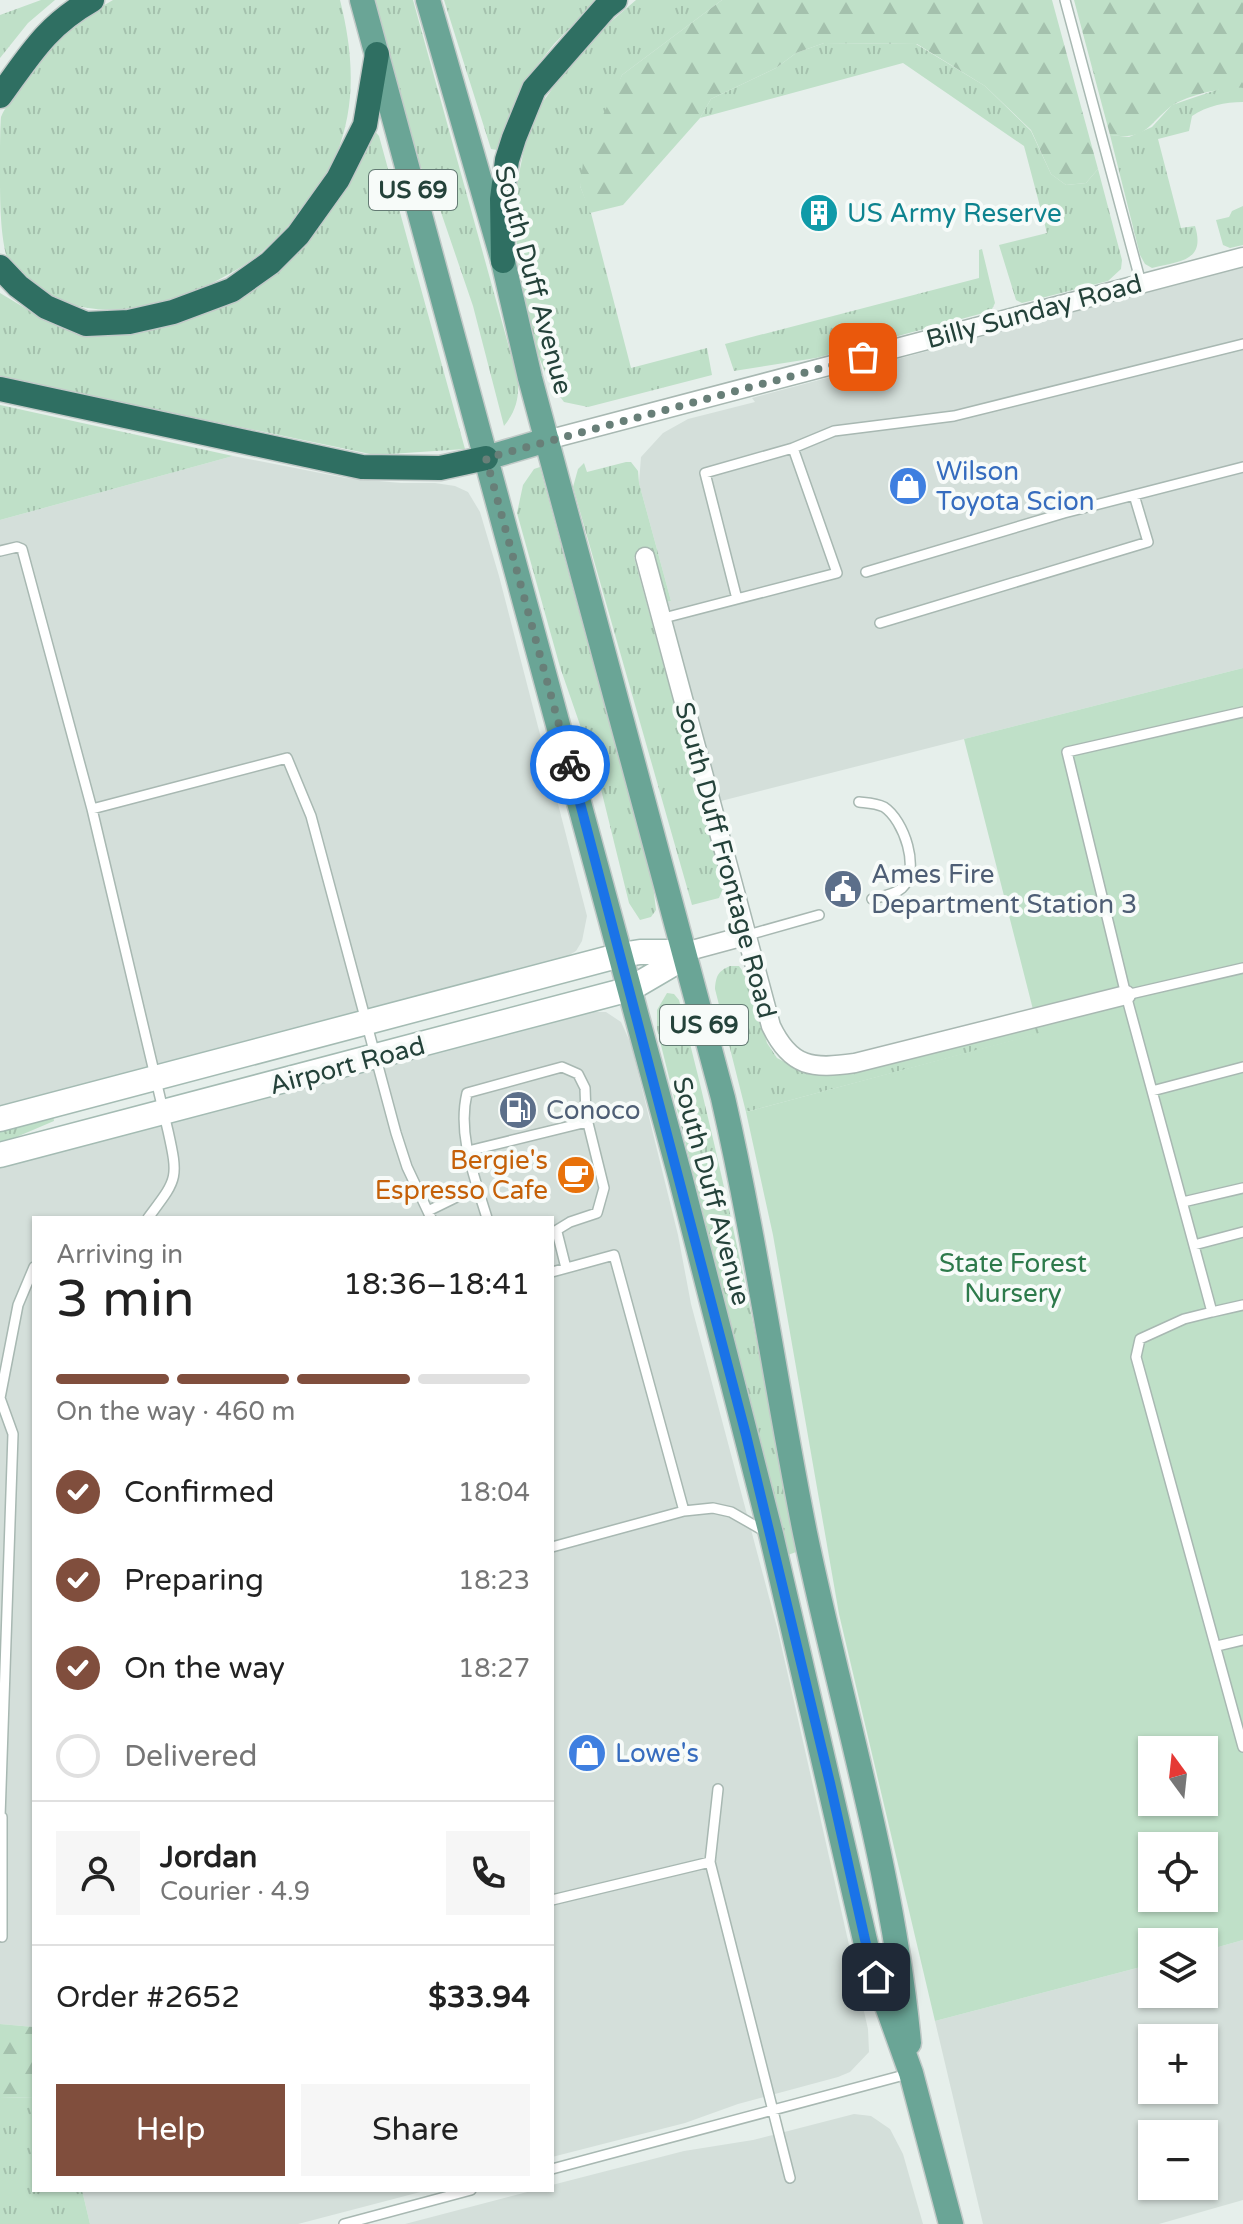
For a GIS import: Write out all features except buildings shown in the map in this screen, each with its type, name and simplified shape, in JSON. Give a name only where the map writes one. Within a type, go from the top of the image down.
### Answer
[{"type":"highway","points":[[0,96],[42,39],[65,15],[92,0]]},
{"type":"highway","points":[[503,261],[502,199],[507,160],[534,89],[615,0]]},
{"type":"highway","points":[[0,267],[18,286],[46,307],[86,324],[129,322],[173,312],[232,290],[270,263],[298,235],[338,179],[365,125],[377,54]]},
{"type":"highway","points":[[0,389],[362,467],[440,468],[486,458]]},
{"type":"main road","name":"South Duff Avenue","points":[[362,0],[630,989],[771,1534],[868,1953],[911,2073],[951,2224]]},
{"type":"main road","name":"South Duff Avenue","points":[[428,0],[503,261],[547,440],[723,1098],[747,1203],[805,1533],[887,1895],[905,2002],[911,2073]]},
{"type":"main road","points":[[486,458],[547,440]]},
{"type":"main road","name":"Airport Road","points":[[0,1119],[621,955],[685,952]]},
{"type":"main road","name":"Airport Road","points":[[0,1155],[630,989],[671,965],[685,952]]},
{"type":"street","name":"Billy Sunday Road","points":[[547,440],[1243,257]]},
{"type":"street","name":"South Duff Frontage Road","points":[[645,557],[771,1026],[785,1050],[797,1061],[819,1067],[855,1063],[1126,995]]},
{"type":"street","name":"Airport Road","points":[[685,952],[748,935]]},
{"type":"lane","points":[[1065,0],[1141,283]]},
{"type":"lane","points":[[737,599],[705,473],[793,448],[834,431],[954,416],[1243,344]]},
{"type":"lane","points":[[660,619],[837,573],[793,448]]},
{"type":"lane","points":[[866,572],[1064,513],[1243,467]]},
{"type":"lane","points":[[880,623],[1148,542],[1134,495]]},
{"type":"lane","points":[[0,551],[17,547],[22,549],[92,809],[174,1159],[175,1180],[149,1216]]},
{"type":"lane","points":[[1212,1312],[1126,995],[1067,752],[1243,712]]},
{"type":"lane","points":[[92,809],[287,758],[311,816],[407,1167],[429,1214],[477,1187]]},
{"type":"lane","points":[[859,802],[884,807],[898,821],[906,840],[911,871],[910,878],[901,889],[872,899]]},
{"type":"lane","points":[[748,935],[819,915]]},
{"type":"lane","points":[[1126,995],[1243,968]]},
{"type":"lane","points":[[486,1216],[468,1151],[463,1109],[467,1093],[562,1067],[578,1074],[585,1088],[587,1122],[604,1188],[597,1213],[570,1222],[554,1232],[566,1268]]},
{"type":"lane","points":[[1152,1091],[1243,1067]]},
{"type":"lane","points":[[468,1151],[587,1122]]},
{"type":"lane","points":[[1183,1202],[1243,1188]]},
{"type":"lane","points":[[1194,1245],[1243,1232]]},
{"type":"lane","points":[[554,1271],[614,1255],[684,1511]]},
{"type":"lane","points":[[2,1937],[1,1817],[13,1434],[0,1398],[18,1305],[32,1272]]},
{"type":"lane","points":[[1243,1305],[1184,1319],[1140,1339],[1136,1357],[1243,1747]]},
{"type":"lane","points":[[554,1546],[684,1511],[713,1508],[731,1512],[771,1534]]},
{"type":"lane","points":[[1217,1646],[1243,1640]]},
{"type":"lane","points":[[718,1789],[710,1862],[790,2178]]},
{"type":"lane","points":[[554,1900],[710,1862]]},
{"type":"lane","points":[[554,2168],[911,2073]]},
{"type":"lane","points":[[344,2224],[464,2192]]},
{"type":"shaded area","points":[[1243,267],[1243,668],[721,801],[666,602],[671,601],[639,483],[641,457],[663,433],[688,419],[755,402],[752,398]]},
{"type":"shaded area","points":[[233,456],[346,478],[435,483],[468,492],[480,512],[499,576],[587,916],[582,941],[576,951],[561,960],[0,1111],[0,520]]},
{"type":"shaded area","points":[[582,1012],[606,1012],[621,1022],[631,1044],[678,1235],[691,1304],[778,1631],[868,2029],[869,2052],[850,2072],[738,2104],[685,2123],[554,2156],[554,1216],[32,1216],[32,2027],[0,2024],[0,1163]]},
{"type":"shaded area","points":[[1243,1940],[1243,2200],[1159,2224],[983,2224],[935,2021],[1138,1968],[1138,2008],[1218,2008],[1218,1947]]},
{"type":"shaded area","points":[[854,2114],[871,2116],[890,2129],[903,2154],[923,2224],[405,2224],[527,2192],[554,2192],[554,2184],[684,2151],[753,2140]]},
{"type":"shaded area","points":[[82,2192],[420,2192],[298,2224],[90,2224]]},
{"type":"green space","points":[[41,0],[55,0],[28,23],[0,58],[0,15]]},
{"type":"green space","points":[[113,0],[340,0],[348,39],[351,78],[347,117],[336,155],[309,200],[271,244],[244,265],[192,292],[134,308],[104,309],[76,306],[49,295],[8,261],[1,218],[0,128],[6,108],[55,45],[77,23]]},
{"type":"green space","points":[[375,0],[413,0],[518,380],[516,404],[504,426],[473,306],[432,186],[419,164]]},
{"type":"green space","points":[[444,0],[597,0],[554,44],[527,78],[497,150],[491,149]]},
{"type":"green space","points":[[636,0],[722,0],[622,75],[580,186],[591,213],[631,368],[707,348],[712,375],[588,407],[564,402],[549,382],[537,352],[521,292],[515,194],[525,144],[540,106],[593,37]]},
{"type":"green space","points":[[722,0],[1052,0],[1098,169],[1086,183],[1066,185],[1051,174],[1031,130],[985,86],[917,44],[824,43],[796,53],[776,68],[711,99],[700,118],[623,205],[590,213],[580,186],[584,155],[622,75]]},
{"type":"green space","points":[[1074,0],[1243,0],[1243,88],[1195,96],[1170,107],[1138,134],[1110,135]]},
{"type":"green space","points":[[824,43],[916,44],[985,86],[1031,131],[1051,174],[1066,185],[1086,183],[1098,169],[1122,260],[1121,269],[1108,281],[1022,303],[1016,300],[999,245],[1047,233],[1024,146],[903,63],[700,118],[711,99],[776,68],[796,53]]},
{"type":"green space","points":[[1228,86],[1243,88],[1243,102],[1204,110],[1192,116],[1189,131],[1158,139],[1181,228],[1195,226],[1197,247],[1188,258],[1152,268],[1145,264],[1140,255],[1110,135],[1129,137],[1152,127],[1172,105]]},
{"type":"green space","points":[[374,130],[379,136],[465,449],[375,455],[0,377],[0,293],[40,317],[135,331],[192,318],[239,297]]},
{"type":"green space","points":[[1243,206],[1243,245],[1230,248],[1223,245],[1216,220],[1229,217],[1232,211]]},
{"type":"green space","points":[[982,249],[995,303],[991,311],[816,358],[734,371],[725,344],[979,278],[979,250]]},
{"type":"green space","points":[[0,405],[233,456],[0,520]]},
{"type":"green space","points":[[631,462],[638,471],[671,601],[666,602],[652,552],[634,557],[724,886],[719,898],[692,905],[573,487],[578,469],[584,463],[587,472]]},
{"type":"green space","points":[[540,467],[653,885],[656,910],[651,917],[640,920],[629,903],[598,777],[560,667],[517,513],[523,485],[534,469]]},
{"type":"green space","name":"State Forest Nursery","points":[[1243,668],[1243,1940],[1218,1947],[1218,1928],[1138,1928],[1138,1968],[935,2021],[839,1614],[773,1235],[746,1112],[1039,1033],[964,739]]},
{"type":"green space","points":[[730,966],[739,966],[749,980],[767,1043],[777,1058],[808,1074],[827,1075],[859,1070],[1039,1027],[1041,1033],[746,1112],[715,989],[718,974]]},
{"type":"green space","points":[[667,993],[674,994],[679,1000],[743,1274],[796,1552],[788,1555],[657,1029],[657,1010]]},
{"type":"green space","points":[[53,1116],[54,1121],[0,1144],[0,1130]]},
{"type":"green space","points":[[0,2024],[32,2027],[32,2097],[0,2098]]},
{"type":"green space","points":[[32,2097],[32,2192],[82,2192],[90,2224],[0,2224],[0,2098]]},
{"type":"way so far","points":[[570,765],[486,458],[863,357]]},
{"type":"place","name":"US Army Reserve","points":[[819,213]]},
{"type":"place","name":"Wilson Toyota Scion","points":[[908,486]]},
{"type":"place","name":"Ames Fire Department Station 3","points":[[843,889]]},
{"type":"place","name":"Conoco","points":[[518,1110]]},
{"type":"place","name":"Bergie's Espresso Cafe","points":[[576,1175]]},
{"type":"place","name":"Lowe's","points":[[587,1753]]},
{"type":"route","points":[[570,765],[680,1176],[771,1534],[876,1977]]}]
